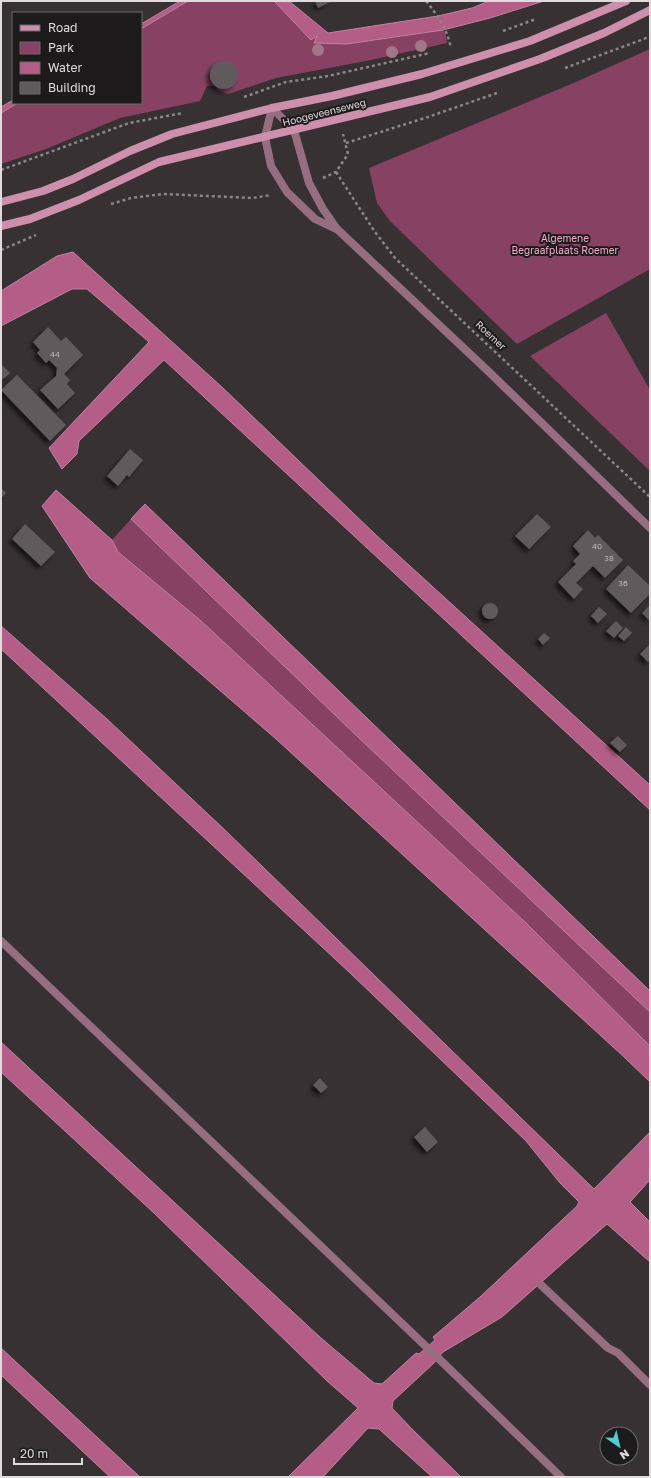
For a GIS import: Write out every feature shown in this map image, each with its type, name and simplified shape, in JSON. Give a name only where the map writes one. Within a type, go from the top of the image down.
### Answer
[{"type":"main road","name":"Hoogeveenseweg","points":[[1,202],[43,191],[73,179],[130,151],[172,134],[272,108],[332,96],[422,74],[530,41],[626,1]]},
{"type":"main road","name":"Hoogeveenseweg","points":[[1,226],[30,219],[78,200],[160,162],[430,97],[540,59],[604,32],[650,10]]},
{"type":"street","points":[[272,108],[294,130],[309,183],[323,209],[337,229],[488,371],[650,528]]},
{"type":"street","points":[[272,108],[265,137],[271,166],[287,192],[315,219],[337,229]]},
{"type":"street","points":[[1,941],[436,1356],[560,1477]]},
{"type":"street","points":[[541,1285],[608,1348],[618,1353],[650,1385]]},
{"type":"path","points":[[426,1],[435,12],[448,34],[451,49],[444,50]]},
{"type":"path","points":[[496,33],[540,18]]},
{"type":"path","points":[[244,97],[286,82],[328,76],[436,52]]},
{"type":"path","points":[[1,170],[129,123],[185,113]]},
{"type":"path","points":[[309,183],[336,172],[348,154],[346,143]]},
{"type":"path","name":"Roemer","points":[[336,172],[375,232],[395,258],[650,497]]},
{"type":"path","points":[[131,198],[163,194],[253,198],[287,192]]},
{"type":"green space","points":[[188,1],[274,1],[311,40],[318,35],[314,42],[371,41],[443,30],[446,35],[447,43],[371,60],[276,78],[228,94],[217,90],[216,86],[207,86],[200,101],[120,118],[46,149],[1,164],[1,113],[16,104],[142,104],[142,28]]},
{"type":"green space","name":"Algemene Begraafplaats Roemer","points":[[650,49],[650,269],[517,344],[390,221],[377,203],[369,168],[576,82]]},
{"type":"green space","points":[[606,313],[650,390],[650,471],[530,356]]},
{"type":"green space","points":[[131,519],[359,738],[650,1012],[650,1046],[526,923],[200,620],[117,552],[112,540]]},
{"type":"water","points":[[180,1],[188,1],[142,28],[142,23]]},
{"type":"water","points":[[274,1],[289,1],[328,33],[438,16],[472,8],[489,1],[544,1],[490,18],[443,30],[347,44],[314,43],[317,36],[311,40]]},
{"type":"water","points":[[12,101],[12,104],[16,104],[1,113],[1,107]]},
{"type":"water","points":[[73,252],[223,388],[376,535],[650,785],[650,810],[164,360],[79,441],[77,454],[62,469],[49,448],[149,342],[87,289],[72,289],[1,326],[1,291],[57,256]]},
{"type":"water","points":[[56,490],[112,540],[118,552],[200,620],[526,923],[650,1046],[650,1082],[276,739],[90,578],[42,506]]},
{"type":"water","points":[[145,504],[650,991],[650,1012],[359,738],[131,519]]},
{"type":"water","points":[[1,626],[107,719],[226,831],[594,1189],[650,1132],[650,1180],[630,1202],[650,1222],[650,1262],[607,1224],[502,1317],[443,1352],[434,1363],[393,1401],[392,1408],[461,1477],[432,1477],[379,1429],[368,1428],[323,1477],[288,1477],[358,1408],[326,1380],[155,1214],[1,1072],[1,1042],[321,1338],[374,1383],[382,1384],[416,1353],[419,1354],[435,1340],[433,1337],[480,1297],[577,1206],[579,1202],[560,1183],[526,1141],[349,972],[1,649]]},
{"type":"water","points":[[1,1348],[140,1477],[110,1477],[1,1375]]},
{"type":"building","points":[[315,1],[332,1],[318,8]]},
{"type":"building","points":[[224,61],[234,65],[238,75],[234,85],[224,89],[214,85],[210,75],[214,65]]},
{"type":"building","points":[[48,327],[61,341],[66,337],[83,355],[64,374],[70,380],[67,384],[75,393],[58,409],[40,390],[56,376],[57,368],[49,360],[46,363],[37,353],[40,350],[33,342]]},
{"type":"building","points":[[1,364],[10,373],[1,381]]},
{"type":"building","points":[[17,375],[66,425],[50,441],[1,390]]},
{"type":"building","points":[[130,449],[143,460],[129,477],[127,475],[118,486],[107,476]]},
{"type":"building","points":[[1,488],[6,493],[1,498]]},
{"type":"building","points":[[537,514],[551,527],[529,549],[515,536]]},
{"type":"building","points":[[25,524],[55,552],[41,566],[12,539]]},
{"type":"building","points":[[588,530],[595,538],[598,535],[623,560],[605,578],[593,566],[576,583],[583,589],[574,599],[558,582],[576,564],[573,561],[580,554],[573,546]]},
{"type":"building","points":[[628,565],[650,586],[650,594],[631,613],[606,589]]},
{"type":"building","points":[[490,603],[497,608],[498,611],[493,618],[490,619],[483,614],[482,611],[487,604]]},
{"type":"building","points":[[650,605],[650,621],[642,613]]},
{"type":"building","points":[[599,607],[607,614],[598,623],[591,616]]},
{"type":"building","points":[[616,621],[623,628],[614,638],[606,631]]},
{"type":"building","points":[[626,627],[632,633],[624,641],[618,636]]},
{"type":"building","points":[[544,633],[550,638],[543,645],[538,639]]},
{"type":"building","points":[[650,644],[650,660],[648,662],[640,654]]},
{"type":"building","points":[[618,736],[627,745],[620,752],[610,743]]},
{"type":"building","points":[[320,1078],[328,1087],[321,1093],[313,1085]]},
{"type":"building","points":[[425,1127],[438,1142],[427,1152],[414,1137]]}]
